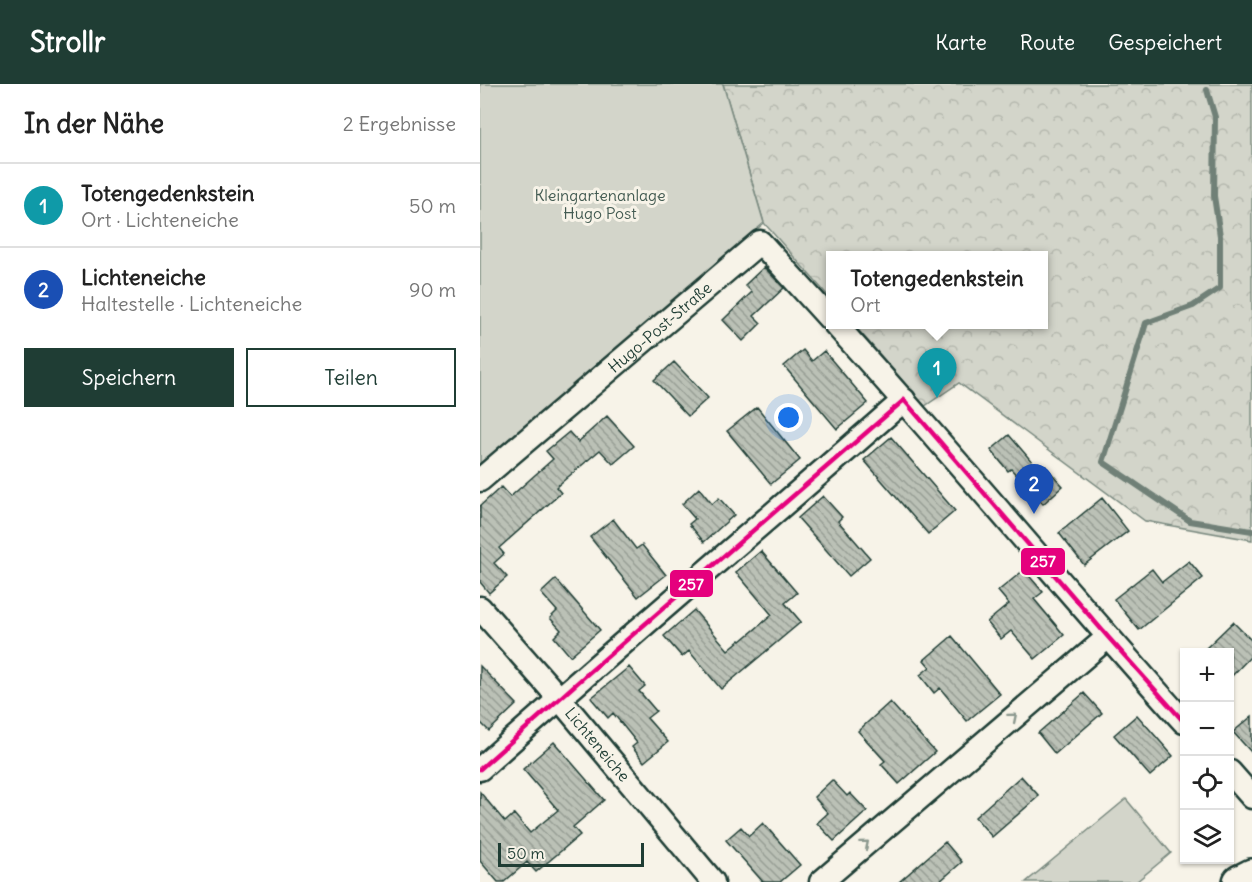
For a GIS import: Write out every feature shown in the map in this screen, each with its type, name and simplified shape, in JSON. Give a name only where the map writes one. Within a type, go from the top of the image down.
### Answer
[{"type":"street","name":"Hugo-Post-Straße","points":[[480,480],[760,242],[826,314]]},
{"type":"street","points":[[840,329],[1180,716]]},
{"type":"street","points":[[480,769],[904,400]]},
{"type":"street","name":"Lichteneiche","points":[[480,608],[559,698],[713,882]]},
{"type":"street","points":[[821,882],[1108,637]]},
{"type":"street","points":[[1234,777],[1252,797]]},
{"type":"street","points":[[1240,882],[1252,876]]},
{"type":"green space","name":"Kleingartenanlage Hugo Post","points":[[480,84],[723,84],[764,223],[480,465]]},
{"type":"green space","points":[[723,84],[1252,84],[1252,540],[1145,521],[959,383],[925,406],[858,329],[1048,329],[1048,251],[826,251],[826,293],[764,223]]},
{"type":"green space","points":[[1126,799],[1171,853],[1136,882],[1026,882]]},
{"type":"building","points":[[764,267],[784,288],[754,316],[761,323],[743,341],[723,320],[752,292],[745,285]]},
{"type":"building","points":[[803,350],[812,361],[824,351],[868,403],[837,429],[784,366]]},
{"type":"building","points":[[674,362],[708,398],[688,416],[654,380]]},
{"type":"building","points":[[757,407],[800,460],[771,484],[727,431]]},
{"type":"building","points":[[607,416],[634,446],[613,464],[600,450],[556,487],[561,493],[499,548],[504,554],[494,563],[507,577],[489,593],[480,582],[480,506],[501,487],[510,497],[553,459],[546,451],[569,432],[578,442]]},
{"type":"building","points":[[1009,435],[1040,471],[1045,466],[1063,486],[1043,504],[1011,469],[1008,471],[991,450]]},
{"type":"building","points":[[891,437],[955,511],[928,534],[864,460]]},
{"type":"building","points":[[699,488],[712,504],[719,498],[734,515],[704,542],[689,524],[695,519],[682,504]]},
{"type":"building","points":[[823,496],[842,517],[838,521],[870,558],[849,576],[798,518]]},
{"type":"building","points":[[1102,498],[1128,531],[1084,565],[1059,533]]},
{"type":"building","points":[[613,519],[636,549],[642,545],[666,575],[638,597],[590,537]]},
{"type":"building","points":[[761,551],[797,593],[785,603],[801,622],[721,689],[689,651],[682,657],[664,636],[694,610],[728,650],[772,615],[736,572]]},
{"type":"building","points":[[1189,561],[1203,578],[1139,630],[1114,599],[1152,569],[1162,582]]},
{"type":"building","points":[[1024,570],[1043,592],[1034,599],[1064,635],[1035,659],[1011,631],[1001,639],[987,622],[1009,604],[998,591]]},
{"type":"building","points":[[556,579],[600,630],[570,656],[554,637],[561,630],[550,618],[557,611],[541,593]]},
{"type":"building","points":[[1233,622],[1252,641],[1252,655],[1234,674],[1234,648],[1206,648]]},
{"type":"building","points":[[952,636],[1000,694],[967,721],[940,688],[934,693],[920,675],[930,667],[924,660]]},
{"type":"building","points":[[480,666],[517,704],[489,731],[480,722]]},
{"type":"building","points":[[629,667],[645,686],[639,691],[656,711],[647,718],[668,742],[644,762],[632,747],[637,743],[613,713],[608,718],[591,698]]},
{"type":"building","points":[[1084,693],[1102,713],[1055,754],[1038,733]]},
{"type":"building","points":[[890,702],[935,752],[899,784],[881,764],[885,761],[858,731]]},
{"type":"building","points":[[1137,715],[1173,756],[1150,776],[1114,735]]},
{"type":"building","points":[[1252,716],[1252,753],[1234,733]]},
{"type":"building","points":[[554,742],[604,800],[573,827],[580,835],[536,872],[527,862],[504,882],[498,882],[480,861],[480,792],[505,822],[514,814],[530,833],[558,810],[523,769]]},
{"type":"building","points":[[1021,776],[1039,796],[992,837],[975,817]]},
{"type":"building","points":[[832,780],[847,796],[850,793],[867,811],[834,841],[817,823],[828,813],[814,797]]},
{"type":"building","points":[[763,823],[800,865],[780,882],[763,882],[726,840],[741,827],[749,836]]},
{"type":"building","points":[[945,842],[962,862],[939,882],[899,882]]},
{"type":"waterway","points":[[1207,90],[1215,117],[1214,196],[1220,236],[1220,288],[1193,306],[1146,323],[1103,462],[1190,521],[1252,531]]},
{"type":"transit line","name":"257","points":[[904,400],[1180,718]]},
{"type":"transit line","name":"257","points":[[480,769],[904,400]]},
{"type":"place","name":"Totengedenkstein","points":[[937,398]]},
{"type":"place","name":"Lichteneiche","points":[[1034,514]]}]
